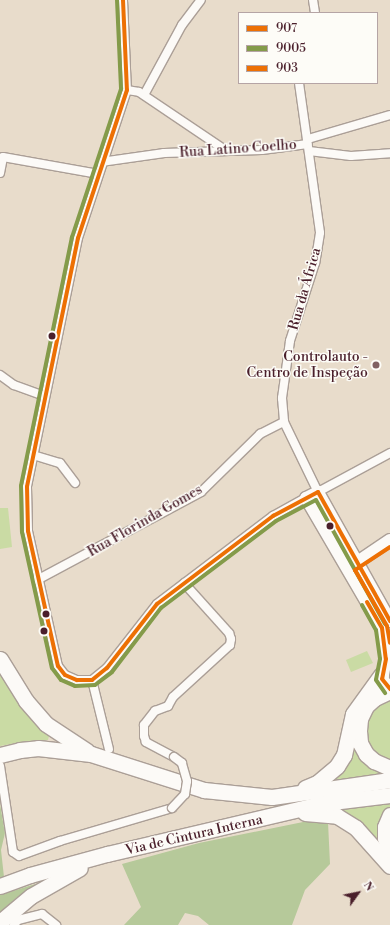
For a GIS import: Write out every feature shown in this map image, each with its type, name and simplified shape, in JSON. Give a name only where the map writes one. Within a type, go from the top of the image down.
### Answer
[{"type":"highway","points":[[0,659],[26,701],[46,724],[92,754]]},
{"type":"highway","points":[[289,794],[317,783],[337,766],[344,755],[352,714],[385,667]]},
{"type":"highway","points":[[390,690],[375,698],[366,706],[360,719],[359,731],[360,743],[366,754],[374,761],[390,768]]},
{"type":"highway","points":[[0,755],[20,750],[38,748],[92,754]]},
{"type":"highway","name":"Via de Cintura Interna","points":[[92,754],[204,790],[272,797],[390,780]]},
{"type":"highway","name":"Via de Cintura Interna","points":[[0,886],[30,875],[324,803],[390,795]]},
{"type":"highway","points":[[284,814],[316,812],[336,816],[356,828],[389,862]]},
{"type":"highway","points":[[389,862],[385,838],[385,827],[390,815]]},
{"type":"highway","points":[[0,922],[16,907],[49,884],[88,864],[136,849]]},
{"type":"main road","points":[[390,621],[352,565],[306,498],[318,492],[352,565],[382,628],[386,659],[384,684],[390,690]]},
{"type":"main road","points":[[352,565],[390,540]]},
{"type":"street","points":[[123,0],[127,90],[101,162],[78,238],[27,487],[28,531],[37,580],[58,666],[65,675],[77,680],[92,680],[108,668],[157,604],[273,516],[306,498]]},
{"type":"street","points":[[144,95],[182,24],[202,0]]},
{"type":"street","points":[[313,0],[315,12]]},
{"type":"street","name":"Rua da África","points":[[299,84],[320,233],[315,263],[290,341],[282,398],[284,422],[318,492]]},
{"type":"street","points":[[127,90],[144,95],[225,150]]},
{"type":"street","name":"Rua Latino Coelho","points":[[101,162],[164,153],[262,150],[308,145],[390,115]]},
{"type":"street","points":[[308,145],[351,156],[390,153]]},
{"type":"street","points":[[0,173],[3,158],[98,174]]},
{"type":"street","points":[[0,375],[14,385],[45,396]]},
{"type":"street","name":"Rua Florinda Gomes","points":[[37,580],[201,492],[260,434],[284,422]]},
{"type":"street","points":[[318,492],[390,453]]},
{"type":"street","points":[[33,455],[60,463],[75,483]]},
{"type":"street","points":[[0,766],[13,852],[19,856],[60,840],[172,808],[185,794],[187,781],[182,763],[174,757],[151,746],[144,736],[144,725],[155,711],[168,706],[173,697],[230,645],[231,639],[229,633],[184,584]]},
{"type":"street","points":[[92,680],[109,749]]},
{"type":"street","points":[[14,925],[18,920],[42,914],[56,925]]},
{"type":"green space","points":[[0,508],[8,508],[12,547],[0,549]]},
{"type":"green space","points":[[367,651],[373,663],[351,672],[346,660]]},
{"type":"green space","points":[[0,674],[29,716],[49,736],[48,740],[28,741],[0,746]]},
{"type":"green space","points":[[390,697],[390,763],[369,749],[365,723],[374,706]]},
{"type":"green space","points":[[353,729],[384,773],[322,784]]},
{"type":"green space","points":[[390,801],[390,807],[384,813],[388,858],[333,809]]},
{"type":"green space","points":[[0,804],[5,833],[1,850],[4,877],[0,878]]},
{"type":"green space","points":[[308,821],[328,822],[330,864],[305,890],[292,925],[209,925],[198,916],[185,913],[178,925],[124,925],[141,907],[122,864],[199,843]]},
{"type":"green space","points":[[45,881],[16,898],[0,913],[0,895]]},
{"type":"transit line","name":"9005","points":[[117,0],[121,89],[72,237],[21,486],[22,532],[52,668],[61,680],[75,686],[95,685],[112,672],[161,608],[276,521],[316,500],[385,624]]},
{"type":"transit line","name":"907","points":[[123,0],[127,90],[78,238],[27,487],[28,531],[58,666],[65,675],[77,680],[92,680],[107,668],[157,604],[273,516],[318,492],[390,621]]},
{"type":"transit line","name":"903","points":[[390,547],[355,570],[387,626],[390,643]]},
{"type":"transit line","name":"907","points":[[367,602],[382,628],[386,659],[382,679],[390,689]]},
{"type":"transit line","name":"9005","points":[[362,605],[376,630],[380,659],[376,680],[385,693]]},
{"type":"place","name":"Controlauto - Centro de Inspeção","points":[[376,365]]}]
